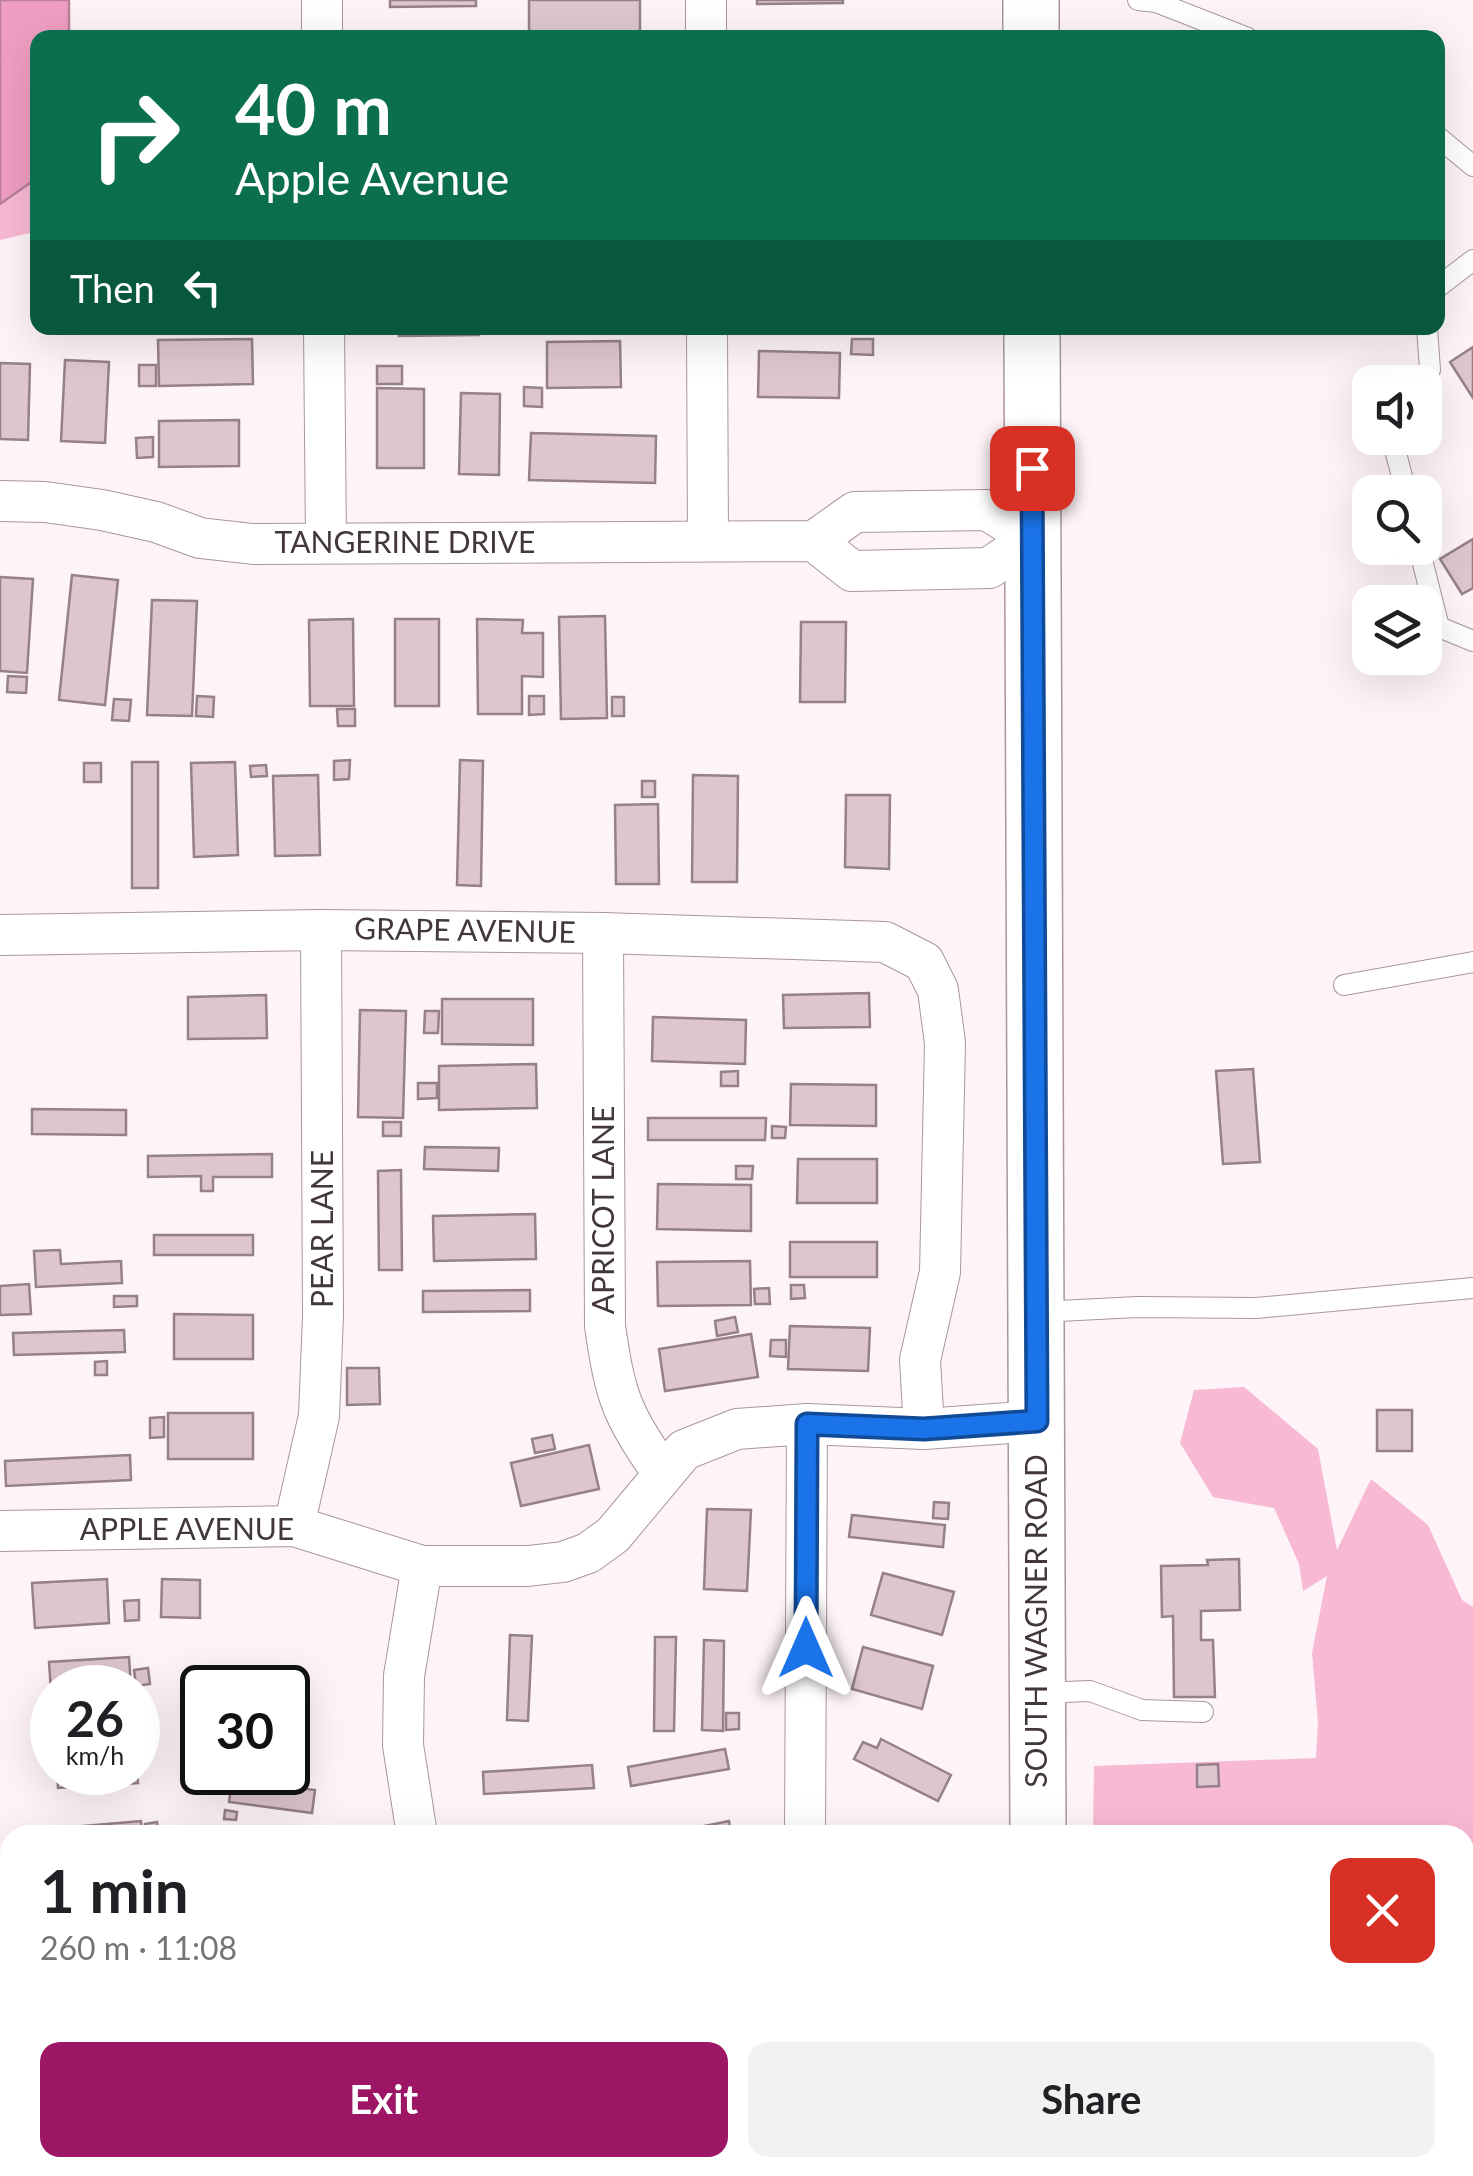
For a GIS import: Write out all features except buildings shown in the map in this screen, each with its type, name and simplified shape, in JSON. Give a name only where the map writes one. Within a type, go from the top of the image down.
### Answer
[{"type":"main road","points":[[1031,0],[1031,30]]},
{"type":"main road","name":"SOUTH WAGNER ROAD","points":[[1032,335],[1038,1825]]},
{"type":"street","points":[[322,0],[322,30]]},
{"type":"street","points":[[706,0],[706,30]]},
{"type":"street","points":[[324,335],[326,543]]},
{"type":"street","points":[[707,335],[708,541]]},
{"type":"street","name":"TANGERINE DRIVE","points":[[0,500],[102,510],[156,522],[200,538],[254,544],[814,542]]},
{"type":"street","points":[[987,510],[1032,538],[989,568],[852,571],[814,542],[855,512],[987,510]]},
{"type":"street","name":"GRAPE AVENUE","points":[[0,935],[321,930],[603,933],[885,942],[924,962],[938,990],[946,1043],[940,1272],[920,1360],[924,1429]]},
{"type":"street","name":"PEAR LANE","points":[[294,1526],[319,1416],[324,1108],[321,930]]},
{"type":"street","name":"APRICOT LANE","points":[[603,933],[604,1326],[614,1388],[631,1428],[663,1473]]},
{"type":"street","name":"APPLE AVENUE","points":[[0,1530],[294,1526],[422,1566],[528,1566],[563,1562],[588,1553],[613,1534],[684,1450],[737,1429],[807,1424],[924,1429],[1037,1421]]},
{"type":"street","points":[[805,1825],[807,1424]]},
{"type":"street","points":[[415,1825],[403,1746],[404,1676],[422,1566]]},
{"type":"lane","points":[[1138,0],[1156,2],[1228,30]]},
{"type":"lane","points":[[1445,142],[1470,158]]},
{"type":"lane","points":[[1445,282],[1473,260]]},
{"type":"lane","points":[[1428,335],[1430,365]]},
{"type":"lane","points":[[1424,565],[1439,627],[1473,641]]},
{"type":"lane","points":[[1344,985],[1473,962]]},
{"type":"lane","points":[[1036,1312],[1138,1307],[1256,1308],[1473,1288]]},
{"type":"lane","points":[[1038,1693],[1090,1691],[1142,1710],[1204,1712]]},
{"type":"shaded area","points":[[0,0],[69,0],[69,30],[30,30],[30,183],[0,204]]},
{"type":"shaded area","points":[[30,183],[30,233],[0,240],[0,204]]},
{"type":"shaded area","points":[[1244,1387],[1318,1449],[1337,1550],[1371,1479],[1428,1525],[1462,1600],[1473,1607],[1473,1825],[1093,1825],[1094,1766],[1316,1758],[1318,1722],[1312,1653],[1327,1576],[1303,1591],[1299,1564],[1274,1508],[1213,1497],[1180,1443],[1194,1390]]},
{"type":"route","points":[[806,1648],[807,1424],[924,1429],[1037,1421],[1032,468]]}]
